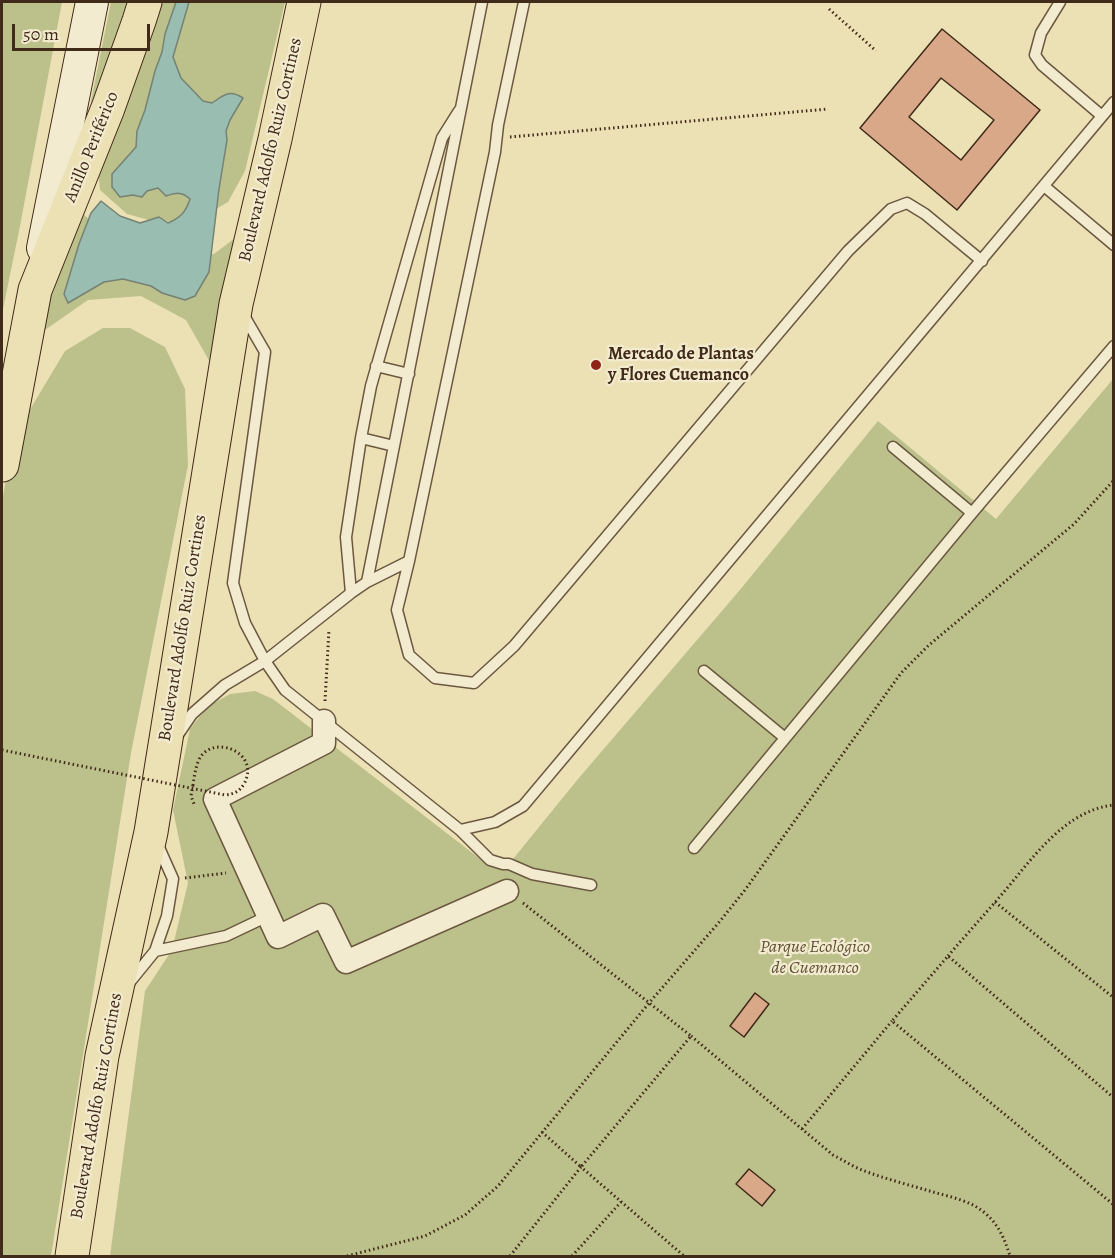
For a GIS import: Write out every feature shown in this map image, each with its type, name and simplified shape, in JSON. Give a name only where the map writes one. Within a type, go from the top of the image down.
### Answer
[{"type":"highway","name":"Anillo Periférico","points":[[35,290],[108,108],[145,2]]},
{"type":"highway","name":"Boulevard Adolfo Ruiz Cortines","points":[[72,1257],[102,1056],[151,832],[237,304],[304,2]]},
{"type":"highway","points":[[2,465],[35,290]]},
{"type":"main road","points":[[35,290],[92,2]]},
{"type":"street","points":[[324,721],[324,743],[215,799],[278,937],[322,915],[346,962],[507,891]]},
{"type":"lane","points":[[367,582],[482,2]]},
{"type":"lane","points":[[524,2],[409,561],[396,610],[409,655],[435,678],[474,683],[514,646],[848,251],[891,209],[907,203],[925,214],[982,261]]},
{"type":"lane","points":[[1060,2],[1041,33],[1035,55],[1042,65],[1102,116]]},
{"type":"lane","points":[[460,830],[495,822],[523,806],[1113,102]]},
{"type":"lane","points":[[351,593],[346,537],[360,438],[371,386],[442,138],[462,106]]},
{"type":"lane","points":[[1044,186],[1113,245]]},
{"type":"lane","points":[[237,304],[265,352],[233,583],[245,623],[265,662],[285,690],[460,830],[490,860],[509,864],[532,874],[591,885]]},
{"type":"lane","points":[[694,848],[1113,346]]},
{"type":"lane","points":[[376,366],[409,374]]},
{"type":"lane","points":[[360,438],[394,446]]},
{"type":"lane","points":[[892,447],[972,513]]},
{"type":"lane","points":[[163,756],[192,714],[225,685],[265,662],[367,582],[409,561]]},
{"type":"lane","points":[[704,671],[785,738]]},
{"type":"lane","points":[[115,1000],[155,951],[167,916],[173,879],[151,832]]},
{"type":"lane","points":[[155,951],[226,936],[268,916]]},
{"type":"path","points":[[829,9],[876,51]]},
{"type":"path","points":[[496,138],[828,109]]},
{"type":"path","points":[[347,1257],[425,1236],[465,1215],[498,1186],[745,890],[901,673],[929,645],[1074,524],[1113,480]]},
{"type":"path","points":[[324,721],[330,610]]},
{"type":"path","points":[[2,750],[225,795],[234,794],[242,788],[248,777],[248,766],[243,756],[231,748],[217,747],[205,751],[198,761],[193,785]]},
{"type":"path","points":[[802,1129],[1046,842],[1078,817],[1113,805]]},
{"type":"path","points":[[173,879],[225,874],[244,865]]},
{"type":"path","points":[[507,891],[692,1036],[833,1155],[863,1171],[976,1207],[998,1227],[1010,1257]]},
{"type":"path","points":[[995,902],[1113,998]]},
{"type":"path","points":[[948,956],[1113,1098]]},
{"type":"path","points":[[892,1021],[1113,1205]]},
{"type":"path","points":[[510,1257],[581,1167],[692,1036]]},
{"type":"path","points":[[542,1132],[684,1257]]},
{"type":"path","points":[[572,1257],[621,1202]]},
{"type":"green space","points":[[2,2],[62,2],[2,314]]},
{"type":"green space","points":[[111,2],[285,2],[245,171],[228,202],[197,220],[156,222],[127,214],[100,190],[91,101]]},
{"type":"green space","points":[[72,203],[116,245],[166,259],[214,254],[235,238],[211,364],[186,320],[141,296],[88,300],[42,332]]},
{"type":"green space","points":[[103,328],[130,328],[165,347],[185,389],[188,465],[131,753],[51,1256],[2,1256],[2,502],[13,438],[65,351]]},
{"type":"green space","name":"Parque Ecológico de Cuemanco","points":[[1113,379],[1113,1256],[110,1256],[145,991],[172,950],[188,883],[173,810],[190,729],[214,703],[230,694],[255,691],[273,699],[488,865],[509,864],[578,779],[739,591],[878,421],[996,519]]},
{"type":"water","points":[[176,2],[189,2],[173,57],[181,78],[203,101],[212,103],[230,94],[243,98],[226,131],[227,140],[209,272],[195,296],[185,300],[162,293],[151,286],[123,279],[104,282],[68,303],[64,294],[79,244],[91,213],[101,201],[120,216],[140,223],[159,217],[168,223],[182,214],[190,199],[182,194],[166,196],[158,188],[147,191],[142,197],[133,195],[120,197],[112,187],[112,174],[136,147],[137,131]]},
{"type":"building","points":[[942,29],[1040,110],[957,210],[860,128]],"holes":[[[941,78],[994,120],[961,160],[909,117]]]},
{"type":"building","points":[[755,993],[769,1004],[744,1037],[730,1026]]},
{"type":"building","points":[[749,1169],[775,1190],[762,1206],[736,1184]]},
{"type":"place","name":"Mercado de Plantas y Flores Cuemanco","points":[[596,365]]}]
